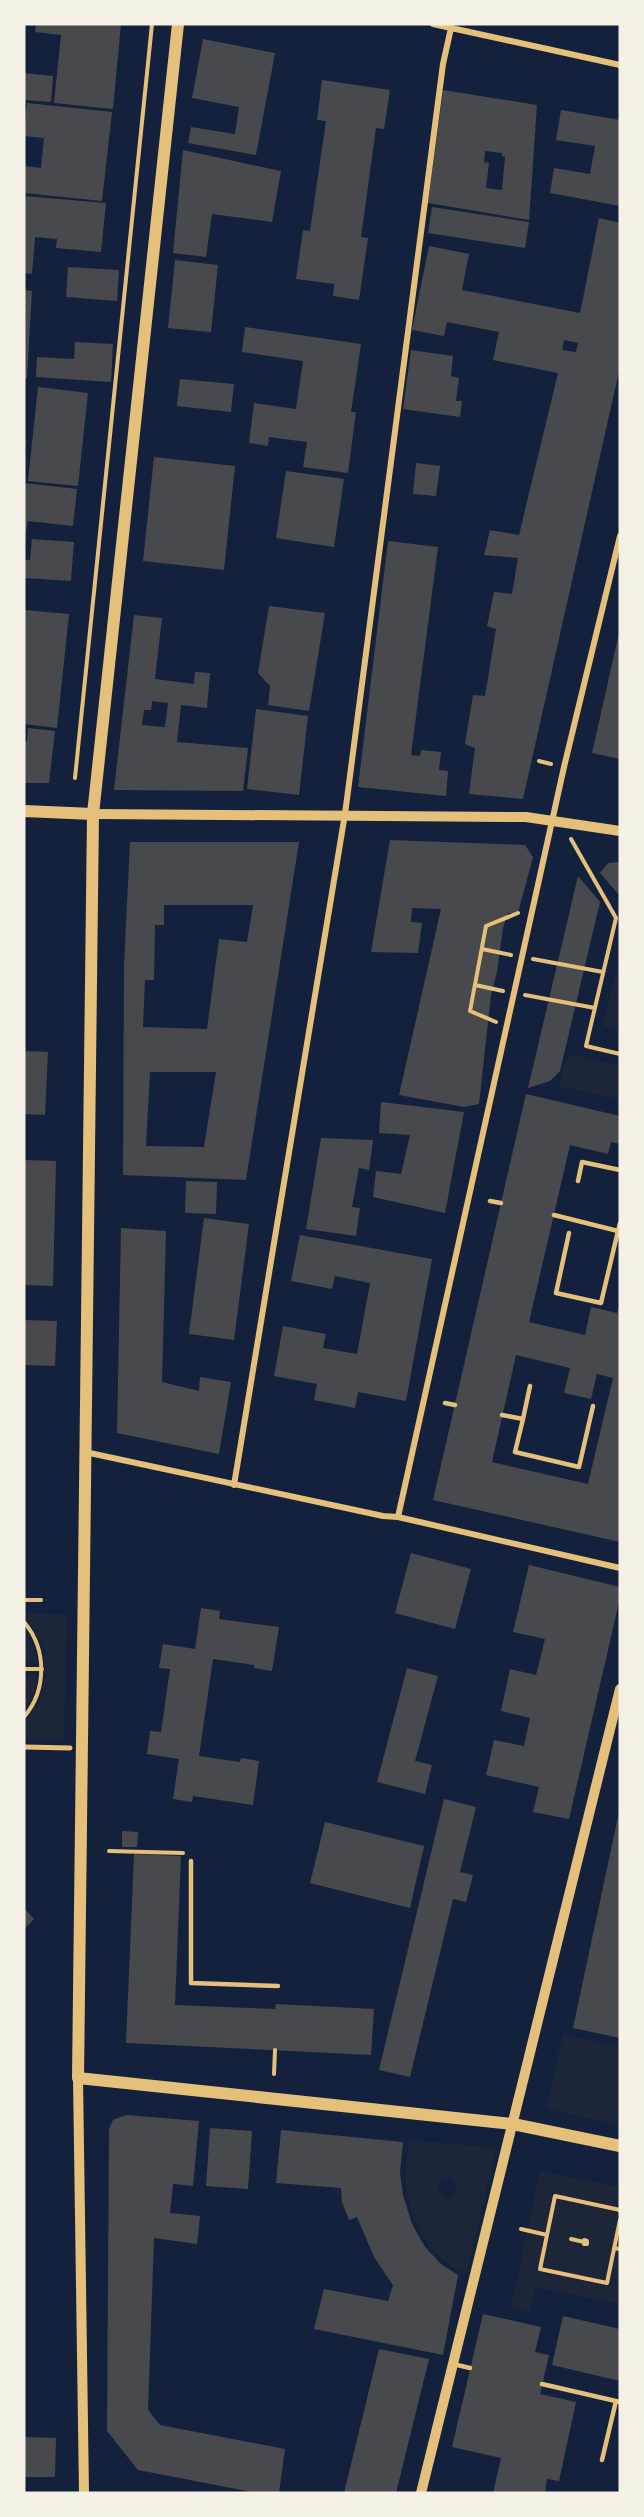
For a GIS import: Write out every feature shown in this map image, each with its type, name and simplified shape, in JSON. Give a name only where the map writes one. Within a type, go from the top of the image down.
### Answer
[{"type":"main road","points":[[178,24],[93,814],[78,2078],[513,2124],[620,2146]]},
{"type":"main road","points":[[24,811],[93,814]]},
{"type":"street","points":[[433,24],[620,65]]},
{"type":"street","points":[[234,1485],[345,814],[443,64],[451,28]]},
{"type":"street","points":[[398,1517],[549,835],[620,536]]},
{"type":"street","points":[[93,814],[526,817],[620,831]]},
{"type":"street","points":[[85,1452],[383,1516],[398,1517],[620,1568]]},
{"type":"street","points":[[421,2493],[620,1689]]},
{"type":"street","points":[[24,1747],[70,1748]]},
{"type":"street","points":[[78,2078],[84,2493]]},
{"type":"lane","points":[[578,1181],[582,1162],[620,1170]]},
{"type":"lane","points":[[490,1201],[501,1203]]},
{"type":"lane","points":[[554,1215],[618,1231]]},
{"type":"lane","points":[[569,1233],[556,1293],[601,1304],[620,1223]]},
{"type":"lane","points":[[530,1386],[515,1452],[579,1467],[593,1406]]},
{"type":"lane","points":[[445,1403],[455,1405]]},
{"type":"lane","points":[[502,1415],[523,1419]]},
{"type":"lane","points":[[191,1861],[191,1983],[278,1986]]},
{"type":"lane","points":[[453,2364],[470,2368]]},
{"type":"lane","points":[[542,2384],[618,2401],[602,2460]]},
{"type":"path","points":[[75,778],[152,24]]},
{"type":"path","points":[[549,835],[572,840],[618,919],[586,1046],[620,1054]]},
{"type":"path","points":[[496,1022],[470,1011],[474,985],[486,926],[518,913]]},
{"type":"path","points":[[482,949],[515,955]]},
{"type":"path","points":[[526,957],[603,972]]},
{"type":"path","points":[[474,985],[507,991]]},
{"type":"path","points":[[518,993],[595,1008]]},
{"type":"path","points":[[24,1600],[41,1600]]},
{"type":"path","points":[[24,1622],[39,1647],[42,1668],[39,1689],[24,1717]]},
{"type":"path","points":[[24,1669],[42,1668]]},
{"type":"path","points":[[109,1851],[187,1853],[191,1861]]},
{"type":"path","points":[[274,2073],[275,2050]]},
{"type":"path","points":[[620,2210],[555,2196],[540,2270],[607,2283],[620,2220]]},
{"type":"path","points":[[521,2229],[547,2235]]},
{"type":"path","points":[[571,2239],[584,2242]]},
{"type":"path","points":[[614,2248],[620,2249]]},
{"type":"shaded area","points":[[620,957],[620,1030],[603,1026]]},
{"type":"shaded area","points":[[569,1054],[620,1066],[620,1099],[558,1086]]},
{"type":"shaded area","points":[[24,1613],[67,1614],[64,1741],[24,1740],[24,1723],[38,1704],[46,1675],[43,1646]]},
{"type":"shaded area","points":[[24,1629],[34,1649],[37,1662],[24,1662]]},
{"type":"shaded area","points":[[24,1676],[37,1676],[35,1688],[24,1711]]},
{"type":"shaded area","points":[[563,2034],[620,2046],[620,2125],[546,2109]]},
{"type":"shaded area","points":[[408,2140],[497,2148],[466,2274],[442,2259],[417,2225],[406,2183]],"holes":[[[443,2179],[450,2179],[455,2184],[456,2191],[452,2196],[445,2197],[438,2191],[438,2184]]]},
{"type":"shaded area","points":[[540,2171],[620,2187],[620,2304],[535,2287],[530,2312],[511,2308]]},
{"type":"building","points":[[36,24],[121,24],[113,109],[54,103],[61,35],[35,32]]},
{"type":"building","points":[[203,39],[275,53],[256,155],[188,143],[191,127],[235,134],[239,107],[192,98]]},
{"type":"building","points":[[24,73],[53,76],[51,102],[24,100]]},
{"type":"building","points":[[322,80],[390,90],[384,129],[376,128],[361,237],[368,238],[359,300],[333,296],[334,284],[296,279],[303,230],[310,231],[326,121],[317,120]]},
{"type":"building","points":[[443,90],[537,105],[529,220],[428,203]],"holes":[[[485,151],[502,153],[505,157],[502,190],[486,188],[489,163],[484,162]]]},
{"type":"building","points":[[27,103],[112,112],[102,201],[24,193],[24,166],[41,168],[44,138],[24,136]]},
{"type":"building","points":[[561,110],[620,120],[620,206],[550,193],[554,168],[590,174],[595,146],[556,140]]},
{"type":"building","points":[[183,150],[281,171],[272,222],[212,214],[206,257],[173,253]]},
{"type":"building","points":[[24,196],[106,203],[101,252],[56,248],[57,239],[35,237],[32,274],[24,273]]},
{"type":"building","points":[[432,207],[529,222],[525,248],[428,233]]},
{"type":"building","points":[[599,218],[620,223],[620,367],[523,799],[469,794],[475,748],[465,744],[473,695],[485,696],[496,629],[487,626],[494,592],[512,594],[518,558],[484,555],[490,530],[519,535],[558,373],[493,360],[499,332],[447,322],[444,336],[412,330],[429,246],[469,254],[462,290],[580,313]],"holes":[[[564,340],[578,343],[576,352],[562,350]]]},
{"type":"building","points":[[175,260],[218,265],[211,332],[168,328]]},
{"type":"building","points":[[68,267],[119,270],[117,301],[66,297]]},
{"type":"building","points":[[24,290],[32,291],[27,378],[24,378]]},
{"type":"building","points":[[245,327],[361,344],[351,412],[356,412],[348,473],[303,467],[307,442],[269,437],[268,446],[249,443],[254,403],[296,409],[303,361],[242,352]]},
{"type":"building","points":[[75,342],[113,344],[111,382],[36,377],[37,357],[74,359]]},
{"type":"building","points":[[411,350],[453,356],[451,376],[459,378],[456,401],[462,401],[460,417],[403,409]]},
{"type":"building","points":[[180,379],[234,384],[231,412],[177,406]]},
{"type":"building","points":[[38,387],[88,393],[78,486],[28,481]]},
{"type":"building","points":[[154,457],[235,466],[224,570],[143,561]]},
{"type":"building","points":[[416,463],[440,466],[436,496],[413,494]]},
{"type":"building","points":[[286,471],[344,479],[334,547],[276,538]]},
{"type":"building","points":[[24,483],[77,489],[73,526],[28,521],[24,540]]},
{"type":"building","points":[[32,539],[74,542],[71,581],[24,578],[24,560],[30,560]]},
{"type":"building","points":[[388,541],[438,547],[411,755],[420,756],[421,750],[441,752],[439,770],[448,771],[446,796],[358,787]]},
{"type":"building","points":[[269,606],[325,613],[309,711],[268,705],[270,686],[258,673]]},
{"type":"building","points":[[24,610],[69,614],[57,728],[24,724]]},
{"type":"building","points":[[134,615],[162,618],[155,679],[194,684],[195,672],[210,673],[207,708],[181,705],[177,742],[248,748],[243,791],[114,790]],"holes":[[[152,701],[168,703],[165,727],[142,725],[144,710],[151,710]]]},
{"type":"building","points":[[620,634],[620,759],[592,753]]},
{"type":"building","points":[[256,709],[308,716],[299,795],[247,789]]},
{"type":"building","points":[[28,728],[55,731],[49,783],[24,783],[24,741],[27,741]]},
{"type":"building","points":[[390,840],[525,845],[533,857],[518,913],[508,913],[503,928],[497,972],[491,995],[479,1104],[464,1107],[399,1095],[441,909],[412,908],[411,922],[422,923],[418,953],[371,952]]},
{"type":"building","points":[[130,842],[299,842],[246,1180],[123,1175],[124,965]],"holes":[[[164,905],[253,905],[247,942],[219,939],[207,1029],[143,1027],[145,980],[154,980],[155,925],[164,925]],[[150,1072],[216,1072],[204,1147],[146,1146]]]},
{"type":"building","points":[[620,862],[620,896],[600,873],[608,863]]},
{"type":"building","points":[[578,876],[600,902],[560,1071],[550,1081],[528,1088]]},
{"type":"building","points":[[24,1051],[48,1052],[45,1115],[24,1114]]},
{"type":"building","points":[[526,1094],[620,1116],[620,1144],[611,1142],[608,1154],[570,1145],[529,1322],[585,1335],[591,1307],[617,1313],[620,1303],[620,1542],[433,1500]],"holes":[[[516,1355],[570,1368],[564,1393],[591,1399],[597,1374],[613,1378],[588,1484],[492,1462]]]},
{"type":"building","points":[[381,1102],[464,1112],[445,1213],[373,1197],[376,1171],[401,1174],[410,1135],[379,1133]]},
{"type":"building","points":[[321,1138],[373,1140],[369,1170],[359,1168],[352,1207],[360,1208],[356,1236],[306,1229]]},
{"type":"building","points":[[24,1160],[56,1161],[53,1286],[24,1285]]},
{"type":"building","points":[[186,1181],[217,1182],[216,1214],[185,1213]]},
{"type":"building","points":[[204,1218],[249,1224],[234,1340],[189,1334]]},
{"type":"building","points":[[121,1228],[166,1231],[162,1382],[199,1391],[200,1377],[231,1382],[219,1454],[117,1433]]},
{"type":"building","points":[[300,1235],[432,1259],[406,1401],[358,1392],[355,1408],[314,1400],[317,1384],[274,1376],[283,1326],[326,1334],[323,1348],[357,1354],[370,1283],[335,1276],[332,1289],[291,1281]]},
{"type":"building","points":[[24,1320],[57,1321],[55,1366],[24,1365]]},
{"type":"building","points":[[411,1553],[471,1569],[455,1629],[395,1613]]},
{"type":"building","points":[[529,1565],[620,1587],[620,1598],[569,1819],[533,1812],[539,1787],[486,1775],[494,1740],[524,1746],[530,1718],[501,1711],[510,1669],[536,1675],[545,1639],[513,1632]]},
{"type":"building","points":[[201,1608],[220,1611],[219,1619],[279,1627],[272,1671],[254,1668],[254,1665],[213,1659],[199,1756],[240,1762],[241,1758],[259,1761],[253,1805],[193,1796],[192,1802],[173,1799],[179,1759],[147,1754],[150,1731],[161,1732],[170,1669],[159,1668],[163,1644],[195,1649]]},
{"type":"building","points":[[407,1668],[438,1676],[415,1761],[432,1765],[425,1794],[377,1782]]},
{"type":"building","points":[[444,1799],[476,1807],[460,1872],[473,1875],[466,1902],[453,1899],[410,2077],[379,2070]]},
{"type":"building","points":[[620,1812],[620,2038],[573,2028]]},
{"type":"building","points":[[325,1822],[424,1846],[410,1908],[310,1883]]},
{"type":"building","points":[[122,1831],[138,1832],[137,1847],[122,1847]]},
{"type":"building","points":[[134,1854],[181,1856],[175,2005],[275,2009],[276,2004],[374,2009],[371,2055],[126,2043]]},
{"type":"building","points":[[24,1908],[34,1919],[24,1929]]},
{"type":"building","points":[[126,2115],[199,2121],[193,2186],[173,2184],[170,2213],[200,2216],[197,2244],[154,2238],[148,2410],[160,2425],[285,2449],[279,2493],[257,2493],[138,2470],[107,2431],[109,2129],[113,2120]]},
{"type":"building","points":[[210,2128],[252,2131],[248,2189],[206,2186]]},
{"type":"building","points":[[281,2130],[403,2142],[400,2173],[403,2195],[412,2224],[425,2247],[441,2264],[458,2275],[443,2355],[314,2329],[324,2289],[388,2301],[393,2285],[374,2257],[357,2217],[349,2220],[342,2202],[341,2188],[276,2183]]},
{"type":"building","points":[[483,2314],[541,2327],[535,2352],[549,2355],[540,2394],[576,2402],[559,2481],[547,2479],[545,2493],[493,2493],[501,2458],[452,2447]]},
{"type":"building","points":[[563,2316],[620,2329],[620,2381],[552,2365]]},
{"type":"building","points":[[379,2349],[429,2359],[396,2493],[344,2493]]},
{"type":"building","points":[[24,2437],[56,2438],[55,2477],[24,2477]]}]
